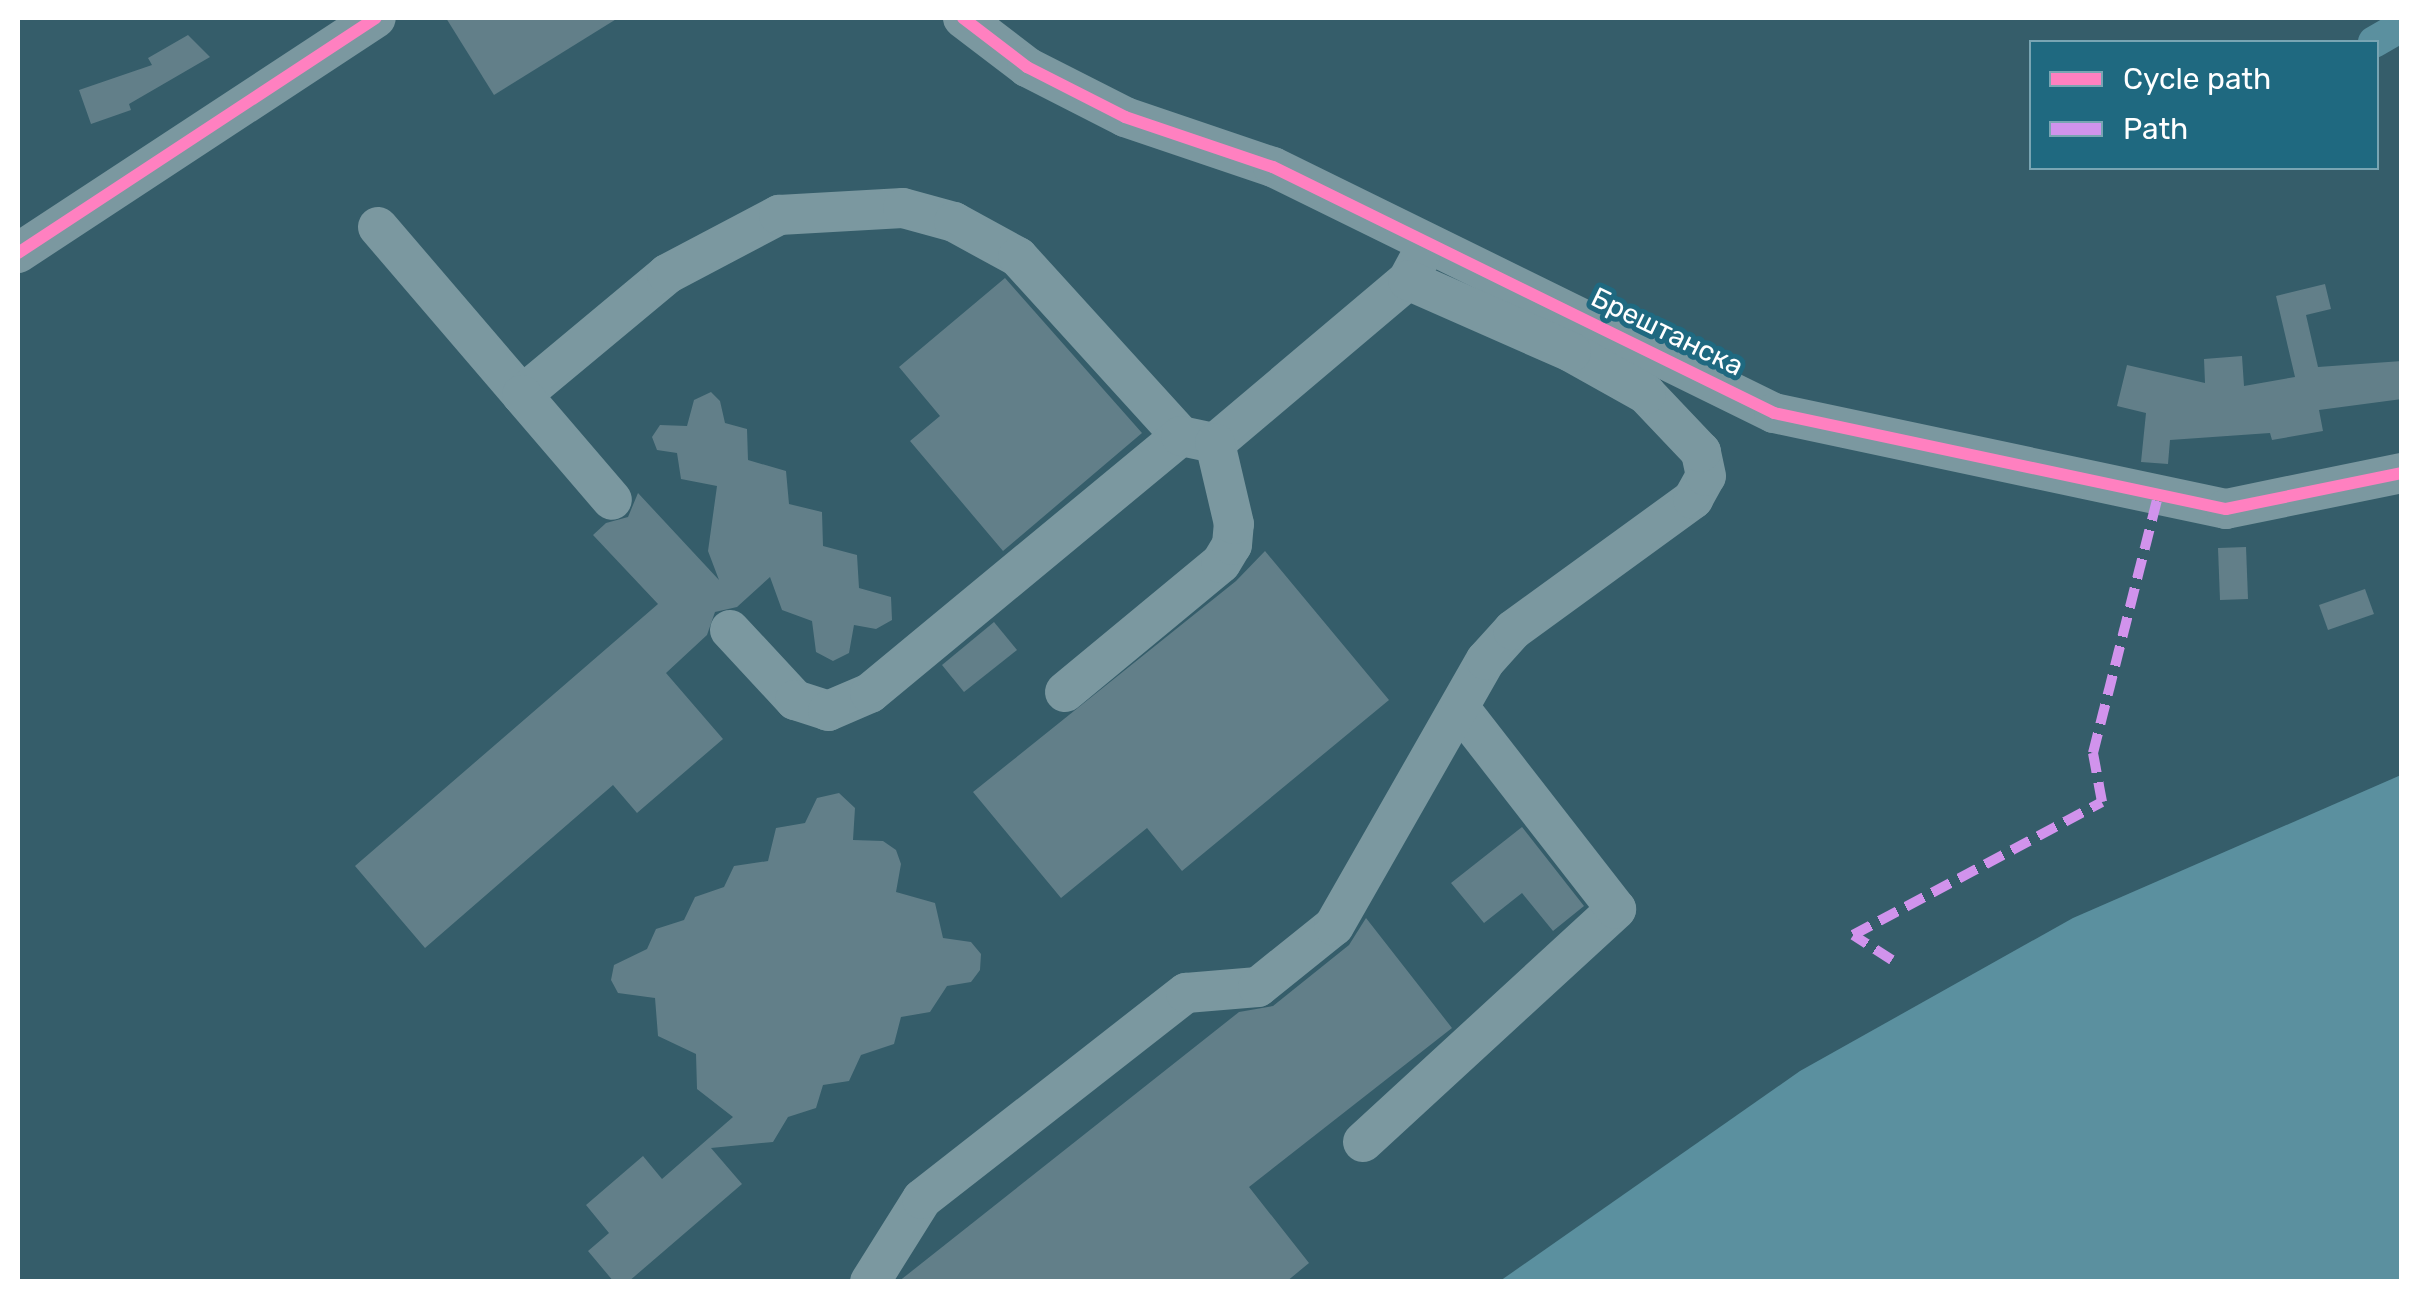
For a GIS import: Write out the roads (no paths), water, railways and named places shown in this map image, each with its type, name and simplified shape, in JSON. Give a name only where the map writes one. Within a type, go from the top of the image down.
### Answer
[{"type":"street","name":"Брештанска","points":[[963,18],[1027,67],[1125,117],[1273,167],[1774,414],[2226,509],[2402,473]]},
{"type":"street","points":[[18,253],[355,24]]},
{"type":"street","points":[[522,396],[666,274],[779,215],[903,208],[954,222],[1018,257],[1198,440],[1234,524],[1232,544],[1220,563],[1065,692]]},
{"type":"street","points":[[378,227],[612,500]]},
{"type":"street","points":[[730,630],[795,700],[828,711],[870,693],[1408,280],[1427,242]]},
{"type":"street","points":[[870,1282],[922,1199],[1186,993],[1258,987],[1334,926],[1462,710],[1486,660],[1513,630],[1693,499],[1706,476],[1701,452],[1646,394],[1570,352],[1408,280]]},
{"type":"street","points":[[1363,1142],[1616,909],[1462,710]]},
{"type":"water","points":[[2401,775],[2401,1281],[1500,1281],[1800,1071],[2073,918]]},
{"type":"waterway","points":[[2378,40],[2402,26]]}]
